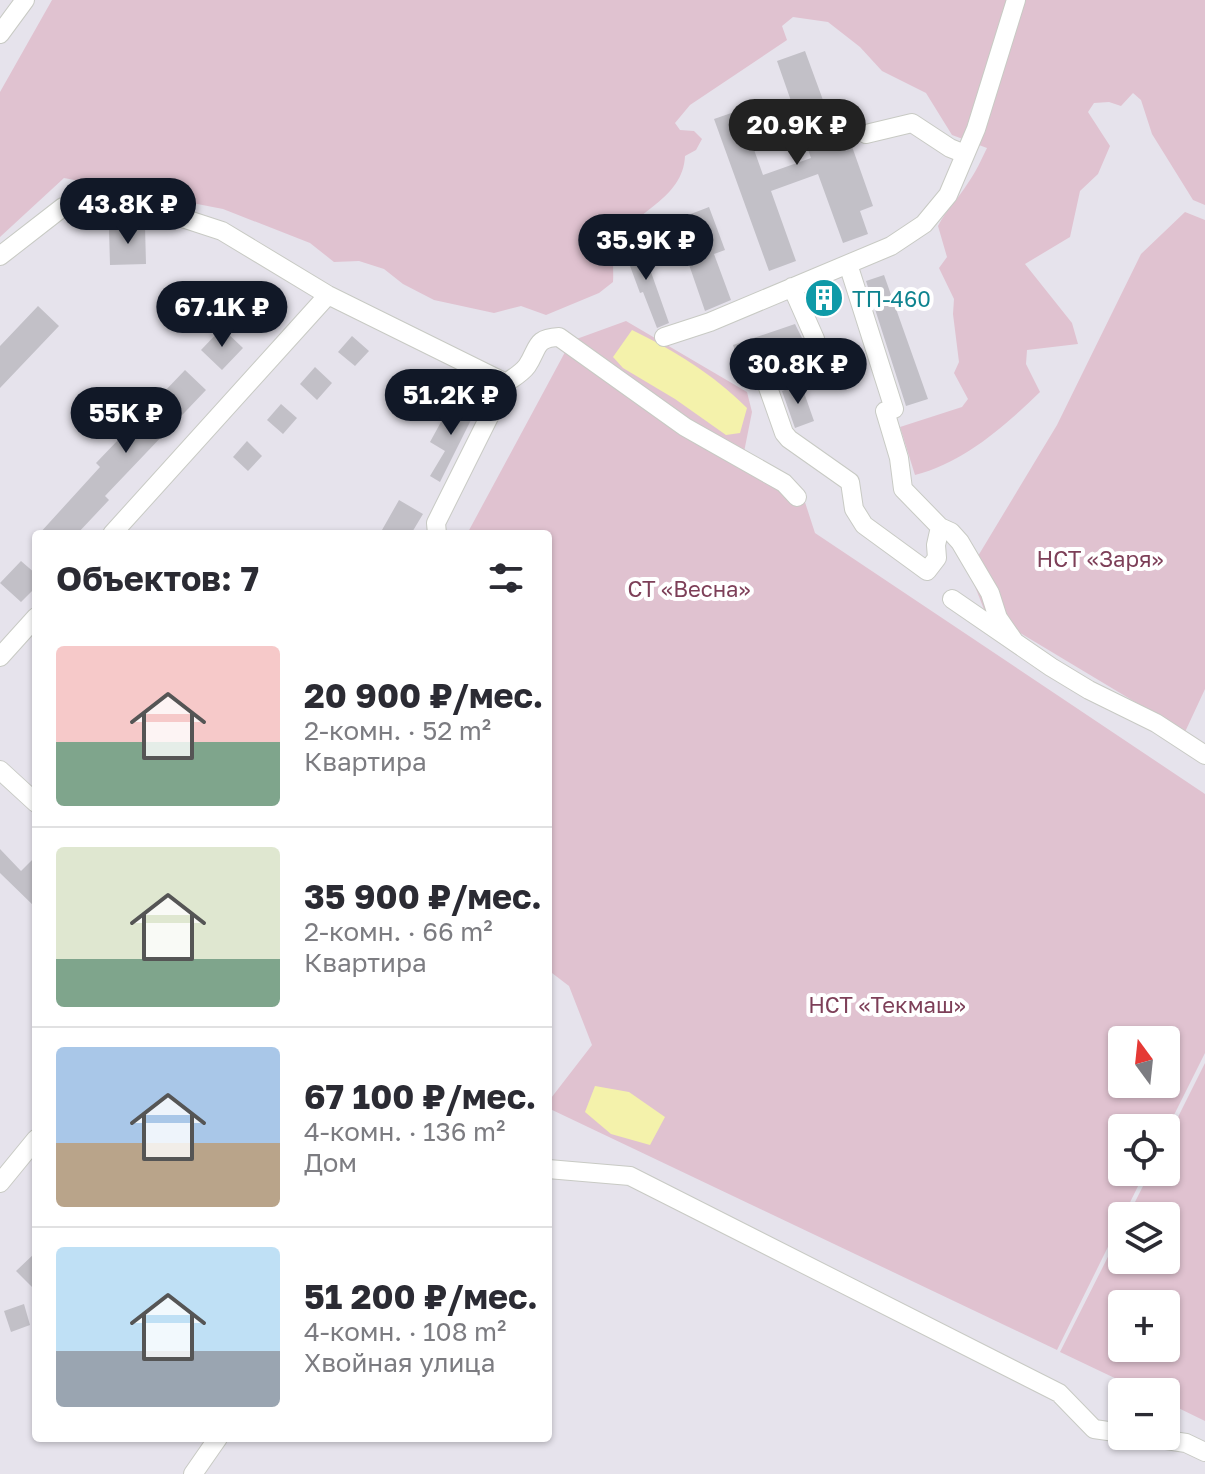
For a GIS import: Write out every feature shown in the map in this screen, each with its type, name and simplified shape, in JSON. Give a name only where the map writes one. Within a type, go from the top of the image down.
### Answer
[{"type":"street","points":[[0,34],[25,0]]},
{"type":"street","points":[[664,337],[710,322],[891,246],[924,224],[948,195],[976,129],[1016,0]]},
{"type":"street","points":[[866,134],[912,123],[965,154]]},
{"type":"street","points":[[0,256],[63,207],[167,213],[222,231],[328,295],[506,383]]},
{"type":"street","points":[[848,264],[894,409],[885,411],[899,458],[903,489],[940,527],[951,532],[960,542],[990,593],[998,618],[1014,641]]},
{"type":"street","points":[[792,287],[815,339],[806,354],[765,379],[784,433],[850,482],[854,509],[864,525],[927,571],[937,558],[940,527]]},
{"type":"street","points":[[116,530],[328,295]]},
{"type":"street","points":[[437,530],[436,523],[506,383],[525,370],[538,342],[548,338],[559,337],[685,427],[784,483],[797,497]]},
{"type":"street","points":[[952,599],[1063,675],[1156,723],[1205,755]]},
{"type":"street","points":[[0,657],[32,621]]},
{"type":"street","points":[[0,770],[32,799]]},
{"type":"street","points":[[0,1183],[32,1144]]},
{"type":"street","points":[[552,1169],[630,1176],[1059,1393],[1094,1429],[1108,1431]]},
{"type":"street","points":[[193,1474],[215,1442]]},
{"type":"street","points":[[1180,1442],[1205,1452]]},
{"type":"green space","points":[[52,0],[1205,0],[1205,205],[1193,200],[1152,134],[1141,100],[1133,93],[1121,106],[1109,102],[1094,103],[1088,112],[1110,146],[1098,174],[1080,191],[1070,237],[1025,264],[1072,323],[1078,344],[1027,350],[1026,364],[1040,392],[998,430],[966,452],[950,462],[915,475],[900,427],[962,407],[968,399],[954,373],[959,362],[954,299],[939,268],[947,257],[938,226],[971,179],[987,148],[952,135],[926,93],[882,71],[860,47],[828,22],[793,17],[782,26],[787,40],[690,105],[675,123],[680,130],[694,131],[702,139],[696,150],[685,156],[676,184],[624,232],[616,244],[613,282],[599,293],[546,315],[521,306],[494,313],[434,300],[403,284],[384,269],[359,261],[334,262],[310,243],[223,209],[64,178],[0,237],[0,92]]},
{"type":"green space","name":"НСТ «Заря»","points":[[1185,212],[1205,220],[1205,689],[1185,732],[985,612],[969,571],[1057,425],[1141,254]]},
{"type":"green space","name":"НСТ «Текмаш»","points":[[626,321],[747,392],[752,412],[744,452],[802,493],[815,533],[1205,794],[1205,1053],[1174,1114],[1108,1114],[1108,1186],[1138,1186],[1130,1202],[1108,1202],[1108,1247],[1057,1350],[552,1110],[552,1097],[592,1045],[569,986],[552,973],[552,530],[469,530],[571,341]]},
{"type":"green space","points":[[1205,1063],[1205,1421],[1180,1409],[1180,1378],[1115,1378],[1060,1352],[1108,1257],[1108,1274],[1180,1274],[1180,1202],[1135,1202],[1143,1186],[1180,1186],[1180,1114]]},
{"type":"shaded area","points":[[632,330],[693,364],[747,408],[740,433],[726,435],[623,368],[613,357]]},
{"type":"shaded area","points":[[595,1086],[629,1092],[665,1117],[650,1145],[611,1134],[585,1112]]},
{"type":"building","points":[[805,51],[838,141],[849,138],[873,206],[860,211],[868,234],[843,243],[818,174],[771,191],[796,261],[769,271],[714,119],[740,110],[763,175],[811,158],[777,61]]},
{"type":"building","points":[[709,207],[725,250],[714,254],[731,300],[705,311],[686,256],[696,252],[683,217]]},
{"type":"building","points":[[145,226],[146,264],[110,265],[109,229]]},
{"type":"building","points":[[640,241],[669,323],[657,328],[623,247]]},
{"type":"building","points":[[884,275],[928,399],[906,406],[866,281]]},
{"type":"building","points":[[38,306],[59,326],[0,388],[0,346]]},
{"type":"building","points":[[795,324],[802,338],[797,345],[778,355],[776,349],[739,362],[733,345]]},
{"type":"building","points":[[222,328],[243,348],[222,370],[201,350]]},
{"type":"building","points":[[352,336],[369,351],[355,366],[338,352]]},
{"type":"building","points":[[315,367],[332,383],[317,400],[300,384]]},
{"type":"building","points":[[185,370],[206,390],[105,496],[109,500],[81,530],[43,530],[100,467],[96,463]]},
{"type":"building","points":[[801,384],[814,421],[795,428],[782,391]]},
{"type":"building","points":[[470,399],[479,404],[440,482],[430,476],[445,451],[430,442],[447,411],[460,418]]},
{"type":"building","points":[[281,404],[297,418],[283,434],[267,420]]},
{"type":"building","points":[[247,441],[262,456],[248,471],[233,457]]},
{"type":"building","points":[[399,500],[423,514],[413,530],[382,530]]},
{"type":"building","points":[[21,561],[32,571],[32,591],[21,602],[0,583]]},
{"type":"building","points":[[0,849],[21,871],[32,860],[32,904],[0,873]]},
{"type":"building","points":[[32,1256],[32,1287],[16,1271]]},
{"type":"building","points":[[24,1304],[30,1325],[11,1332],[4,1311]]},
{"type":"place","name":"ТП-460","points":[[824,298]]},
{"type":"park label","name":"СТ «Весна»","points":[[689,588]]}]
